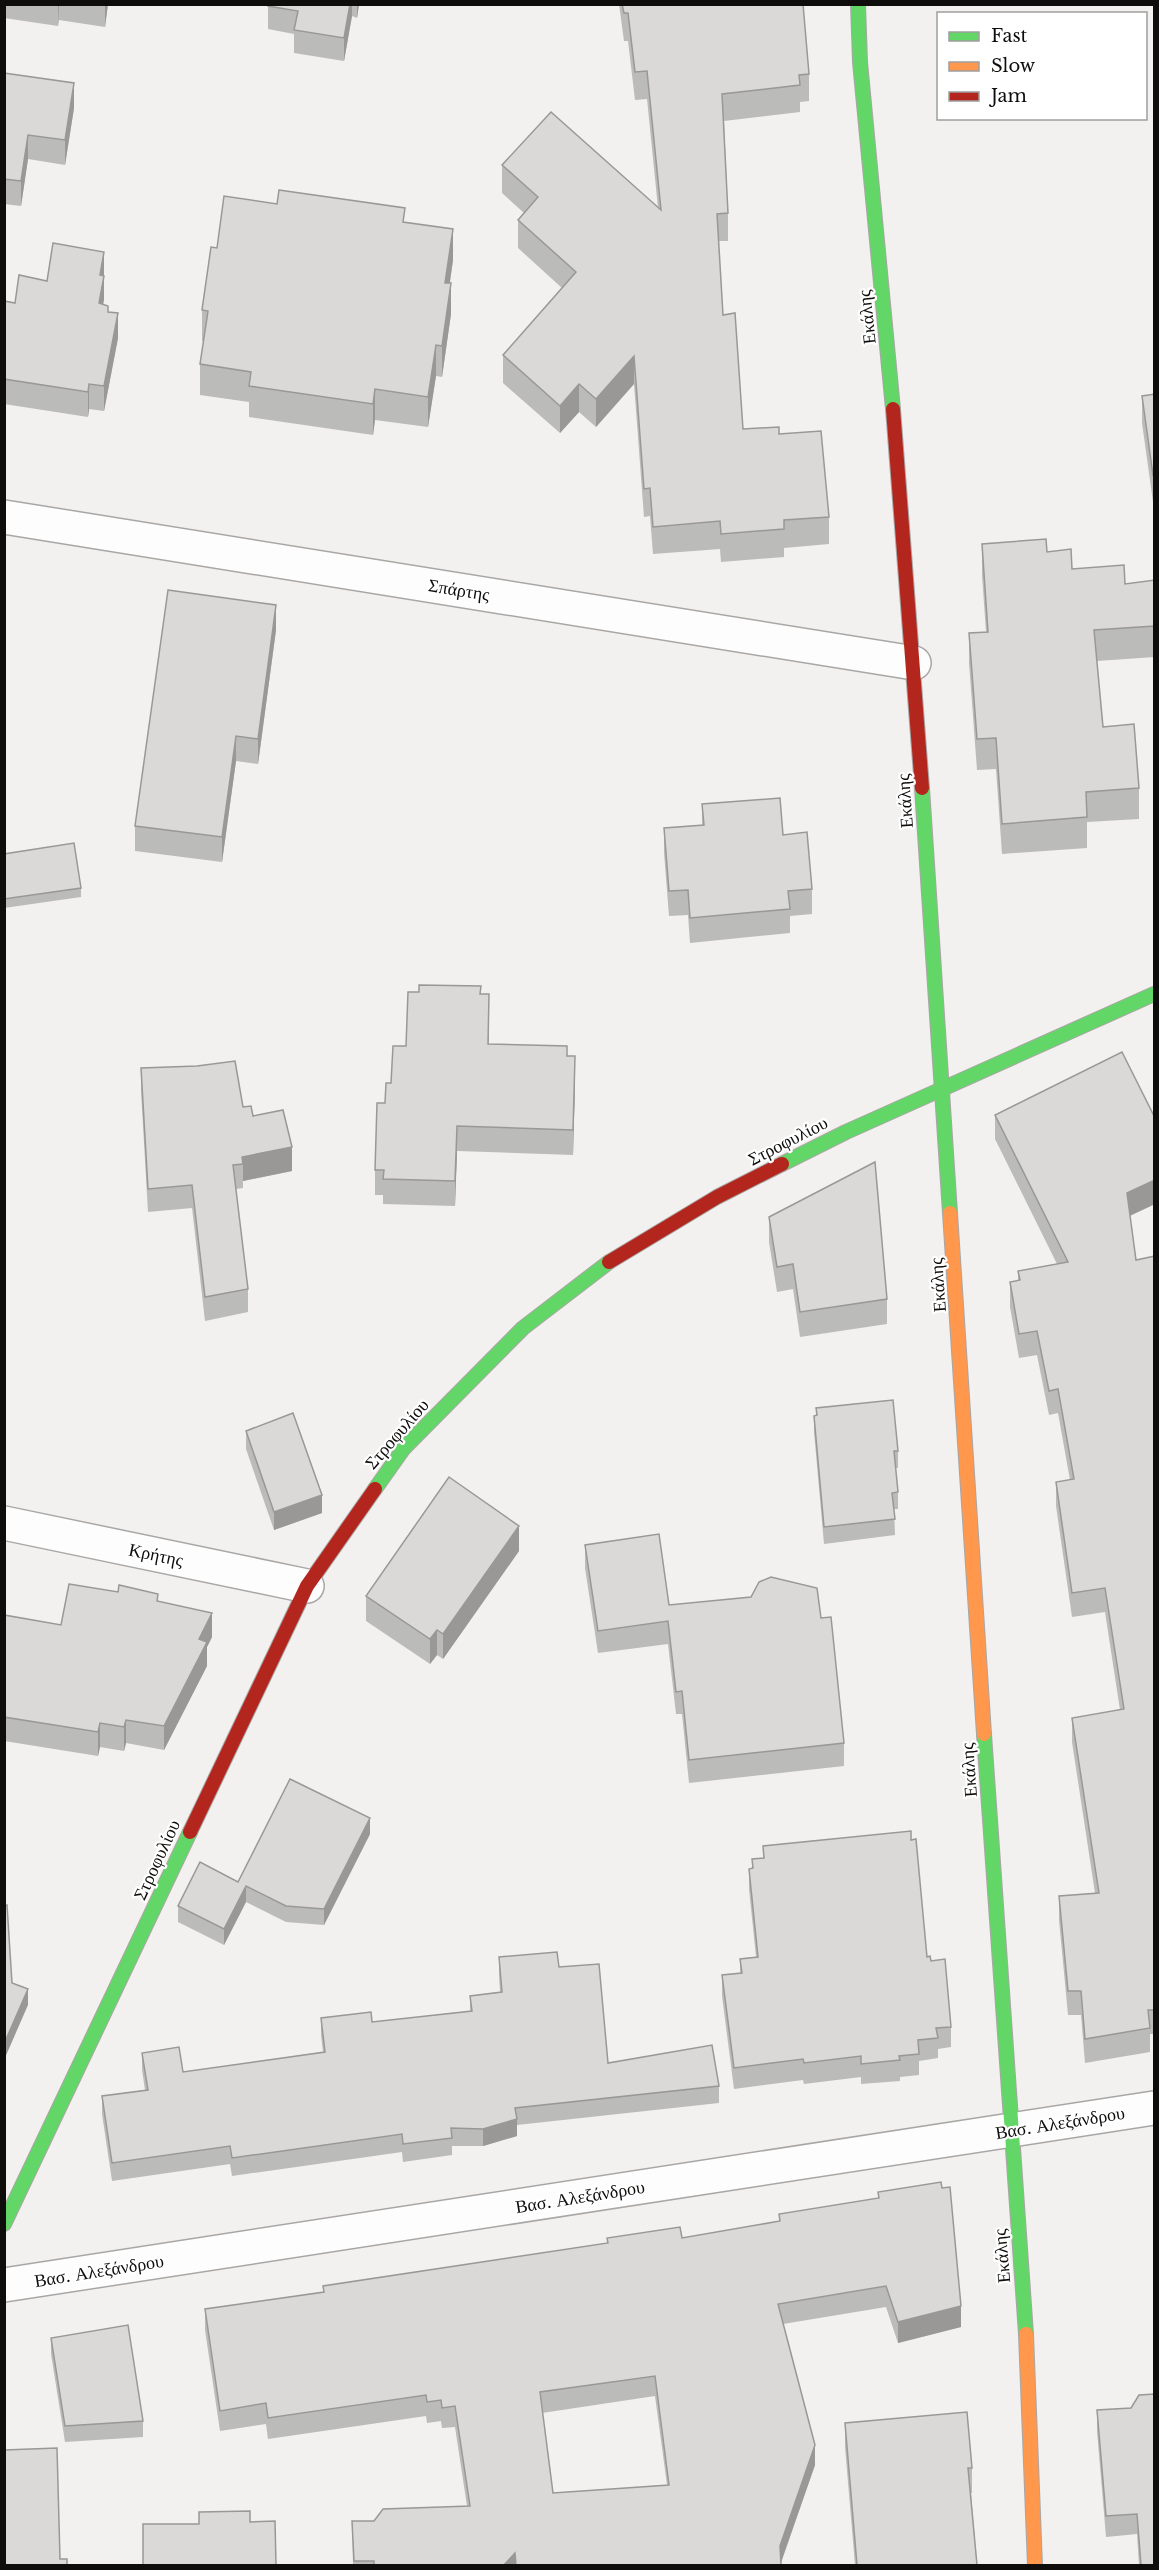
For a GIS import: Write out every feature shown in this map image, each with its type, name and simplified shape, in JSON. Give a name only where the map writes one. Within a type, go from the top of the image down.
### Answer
[{"type":"street","name":"Εκάλης","points":[[858,4],[860,62],[892,394],[914,663],[1010,2131],[1026,2327],[1035,2565]]},
{"type":"street","name":"Σπάρτης","points":[[4,517],[914,663]]},
{"type":"street","name":"Στροφυλίου","points":[[4,2224],[307,1586],[353,1517],[404,1448],[523,1328],[610,1261],[717,1197],[846,1132],[1155,994]]},
{"type":"street","name":"Κρήτης","points":[[4,1523],[307,1586]]},
{"type":"street","name":"Βασ. Αλεξάνδρου","points":[[4,2285],[1155,2108]]},
{"type":"building","points":[[268,4],[350,4],[344,38],[294,30],[298,11],[268,6]]},
{"type":"building","points":[[622,4],[803,4],[809,74],[799,75],[800,85],[722,94],[728,213],[717,214],[723,315],[735,313],[743,429],[779,427],[779,434],[821,431],[829,517],[784,520],[784,529],[721,534],[720,521],[653,527],[650,488],[644,489],[634,356],[596,399],[579,384],[560,406],[503,355],[576,272],[518,220],[538,197],[502,165],[551,112],[661,210],[647,71],[635,72],[628,13],[624,13]]},
{"type":"building","points":[[4,73],[74,83],[65,140],[28,135],[21,181],[4,179]]},
{"type":"building","points":[[279,190],[405,208],[403,222],[453,229],[445,283],[451,283],[442,346],[436,345],[428,397],[375,389],[373,404],[249,386],[251,372],[200,364],[208,311],[202,310],[211,247],[217,248],[224,196],[277,204]]},
{"type":"building","points":[[53,243],[104,252],[100,275],[104,276],[99,303],[108,306],[108,312],[118,313],[104,386],[89,384],[88,392],[4,379],[4,301],[15,303],[19,275],[47,281]]},
{"type":"building","points":[[1155,394],[1155,474],[1153,475],[1142,396]]},
{"type":"building","points":[[1046,539],[1047,552],[1071,549],[1072,569],[1124,565],[1125,584],[1155,580],[1155,626],[1094,630],[1103,727],[1134,724],[1139,788],[1086,792],[1087,817],[1002,824],[996,738],[977,739],[969,633],[988,632],[982,544]]},
{"type":"building","points":[[168,590],[276,605],[258,739],[236,736],[222,837],[135,826]]},
{"type":"building","points":[[780,798],[783,835],[807,832],[812,889],[788,891],[790,909],[690,918],[688,890],[669,891],[664,828],[704,825],[702,804]]},
{"type":"building","points":[[74,843],[81,888],[4,899],[4,854]]},
{"type":"building","points":[[419,985],[481,986],[480,994],[489,994],[488,1044],[567,1046],[567,1056],[575,1056],[573,1130],[457,1126],[455,1181],[383,1179],[384,1170],[375,1170],[377,1103],[385,1103],[386,1083],[391,1083],[393,1046],[406,1046],[408,992],[419,992]]},
{"type":"building","points":[[1122,1052],[1155,1118],[1155,1180],[1127,1193],[1136,1260],[1155,1256],[1155,2010],[1148,2010],[1150,2028],[1085,2039],[1081,1991],[1068,1991],[1059,1896],[1099,1893],[1072,1718],[1124,1709],[1105,1588],[1072,1593],[1056,1482],[1074,1479],[1058,1389],[1049,1391],[1037,1331],[1019,1334],[1010,1282],[1020,1280],[1018,1271],[1068,1262],[995,1115]]},
{"type":"building","points":[[235,1061],[243,1107],[251,1106],[253,1116],[283,1110],[292,1147],[242,1157],[243,1164],[233,1165],[248,1289],[205,1297],[192,1185],[148,1189],[141,1068],[197,1066]]},
{"type":"building","points":[[875,1162],[887,1299],[800,1312],[793,1264],[777,1267],[769,1217]]},
{"type":"building","points":[[893,1400],[898,1451],[894,1451],[898,1492],[892,1493],[895,1519],[824,1527],[814,1416],[817,1415],[816,1408]]},
{"type":"building","points":[[293,1413],[322,1495],[274,1512],[246,1431]]},
{"type":"building","points":[[449,1477],[519,1526],[443,1634],[437,1630],[430,1639],[366,1596]]},
{"type":"building","points":[[659,1534],[669,1605],[751,1597],[759,1582],[771,1577],[817,1588],[821,1618],[831,1617],[844,1743],[689,1760],[682,1691],[676,1692],[668,1621],[598,1631],[585,1545]]},
{"type":"building","points":[[69,1584],[118,1592],[119,1585],[158,1594],[157,1601],[212,1613],[199,1639],[207,1642],[164,1726],[126,1720],[124,1727],[100,1723],[98,1732],[4,1717],[4,1615],[61,1625]]},
{"type":"building","points":[[290,1779],[370,1818],[324,1909],[286,1906],[246,1886],[224,1929],[178,1906],[200,1862],[238,1882]]},
{"type":"building","points":[[911,1831],[911,1840],[916,1839],[927,1957],[930,1956],[931,1961],[945,1959],[951,2027],[936,2028],[938,2038],[918,2040],[919,2054],[899,2056],[900,2060],[861,2064],[861,2056],[804,2063],[803,2059],[734,2068],[722,1975],[742,1973],[740,1959],[758,1957],[749,1869],[753,1868],[752,1859],[764,1858],[763,1846]]},
{"type":"building","points":[[7,1905],[12,1983],[28,1989],[4,2044],[4,1906]]},
{"type":"building","points":[[557,1952],[559,1967],[599,1964],[608,2063],[712,2045],[719,2086],[515,2108],[517,2119],[483,2129],[451,2128],[452,2138],[403,2144],[402,2134],[232,2158],[230,2146],[112,2163],[102,2096],[148,2090],[142,2053],[179,2047],[183,2072],[325,2052],[321,2018],[371,2012],[372,2022],[472,2011],[470,1996],[502,1992],[499,1957]]},
{"type":"building","points":[[941,2182],[942,2188],[950,2187],[961,2306],[898,2322],[886,2286],[778,2304],[815,2445],[780,2546],[781,2565],[516,2565],[515,2553],[504,2565],[374,2565],[374,2561],[354,2561],[352,2521],[374,2521],[383,2509],[470,2506],[455,2406],[442,2408],[441,2400],[427,2402],[426,2395],[268,2418],[266,2403],[220,2411],[205,2309],[324,2292],[323,2286],[608,2243],[607,2238],[680,2227],[682,2238],[780,2221],[779,2214],[879,2198],[878,2192]],"holes":[[[655,2376],[669,2485],[553,2493],[540,2392]]]},
{"type":"building","points":[[128,2325],[143,2421],[65,2426],[51,2338]]},
{"type":"building","points":[[1155,2394],[1155,2565],[1141,2565],[1137,2514],[1106,2516],[1097,2410],[1131,2408],[1139,2395]]},
{"type":"building","points":[[967,2412],[972,2468],[968,2468],[977,2565],[857,2565],[845,2423]]},
{"type":"building","points":[[57,2448],[60,2559],[67,2559],[67,2565],[4,2565],[4,2450]]},
{"type":"building","points":[[250,2511],[250,2522],[275,2521],[276,2565],[143,2565],[143,2524],[199,2524],[199,2512]]},
{"type":"traffic: fast","points":[[858,4],[860,62],[893,409]]},
{"type":"traffic: fast","points":[[922,788],[950,1213]]},
{"type":"traffic: fast","points":[[782,1164],[846,1132],[1154,994]]},
{"type":"traffic: fast","points":[[375,1489],[404,1448],[523,1328],[609,1262]]},
{"type":"traffic: fast","points":[[984,1734],[1026,2334]]},
{"type":"traffic: fast","points":[[4,2224],[190,1832]]},
{"type":"traffic: slow","points":[[950,1213],[984,1734]]},
{"type":"traffic: slow","points":[[1026,2334],[1035,2566]]},
{"type":"traffic: jam","points":[[893,409],[922,788]]},
{"type":"traffic: jam","points":[[609,1262],[717,1197],[782,1164]]},
{"type":"traffic: jam","points":[[190,1832],[307,1586],[375,1489]]}]
